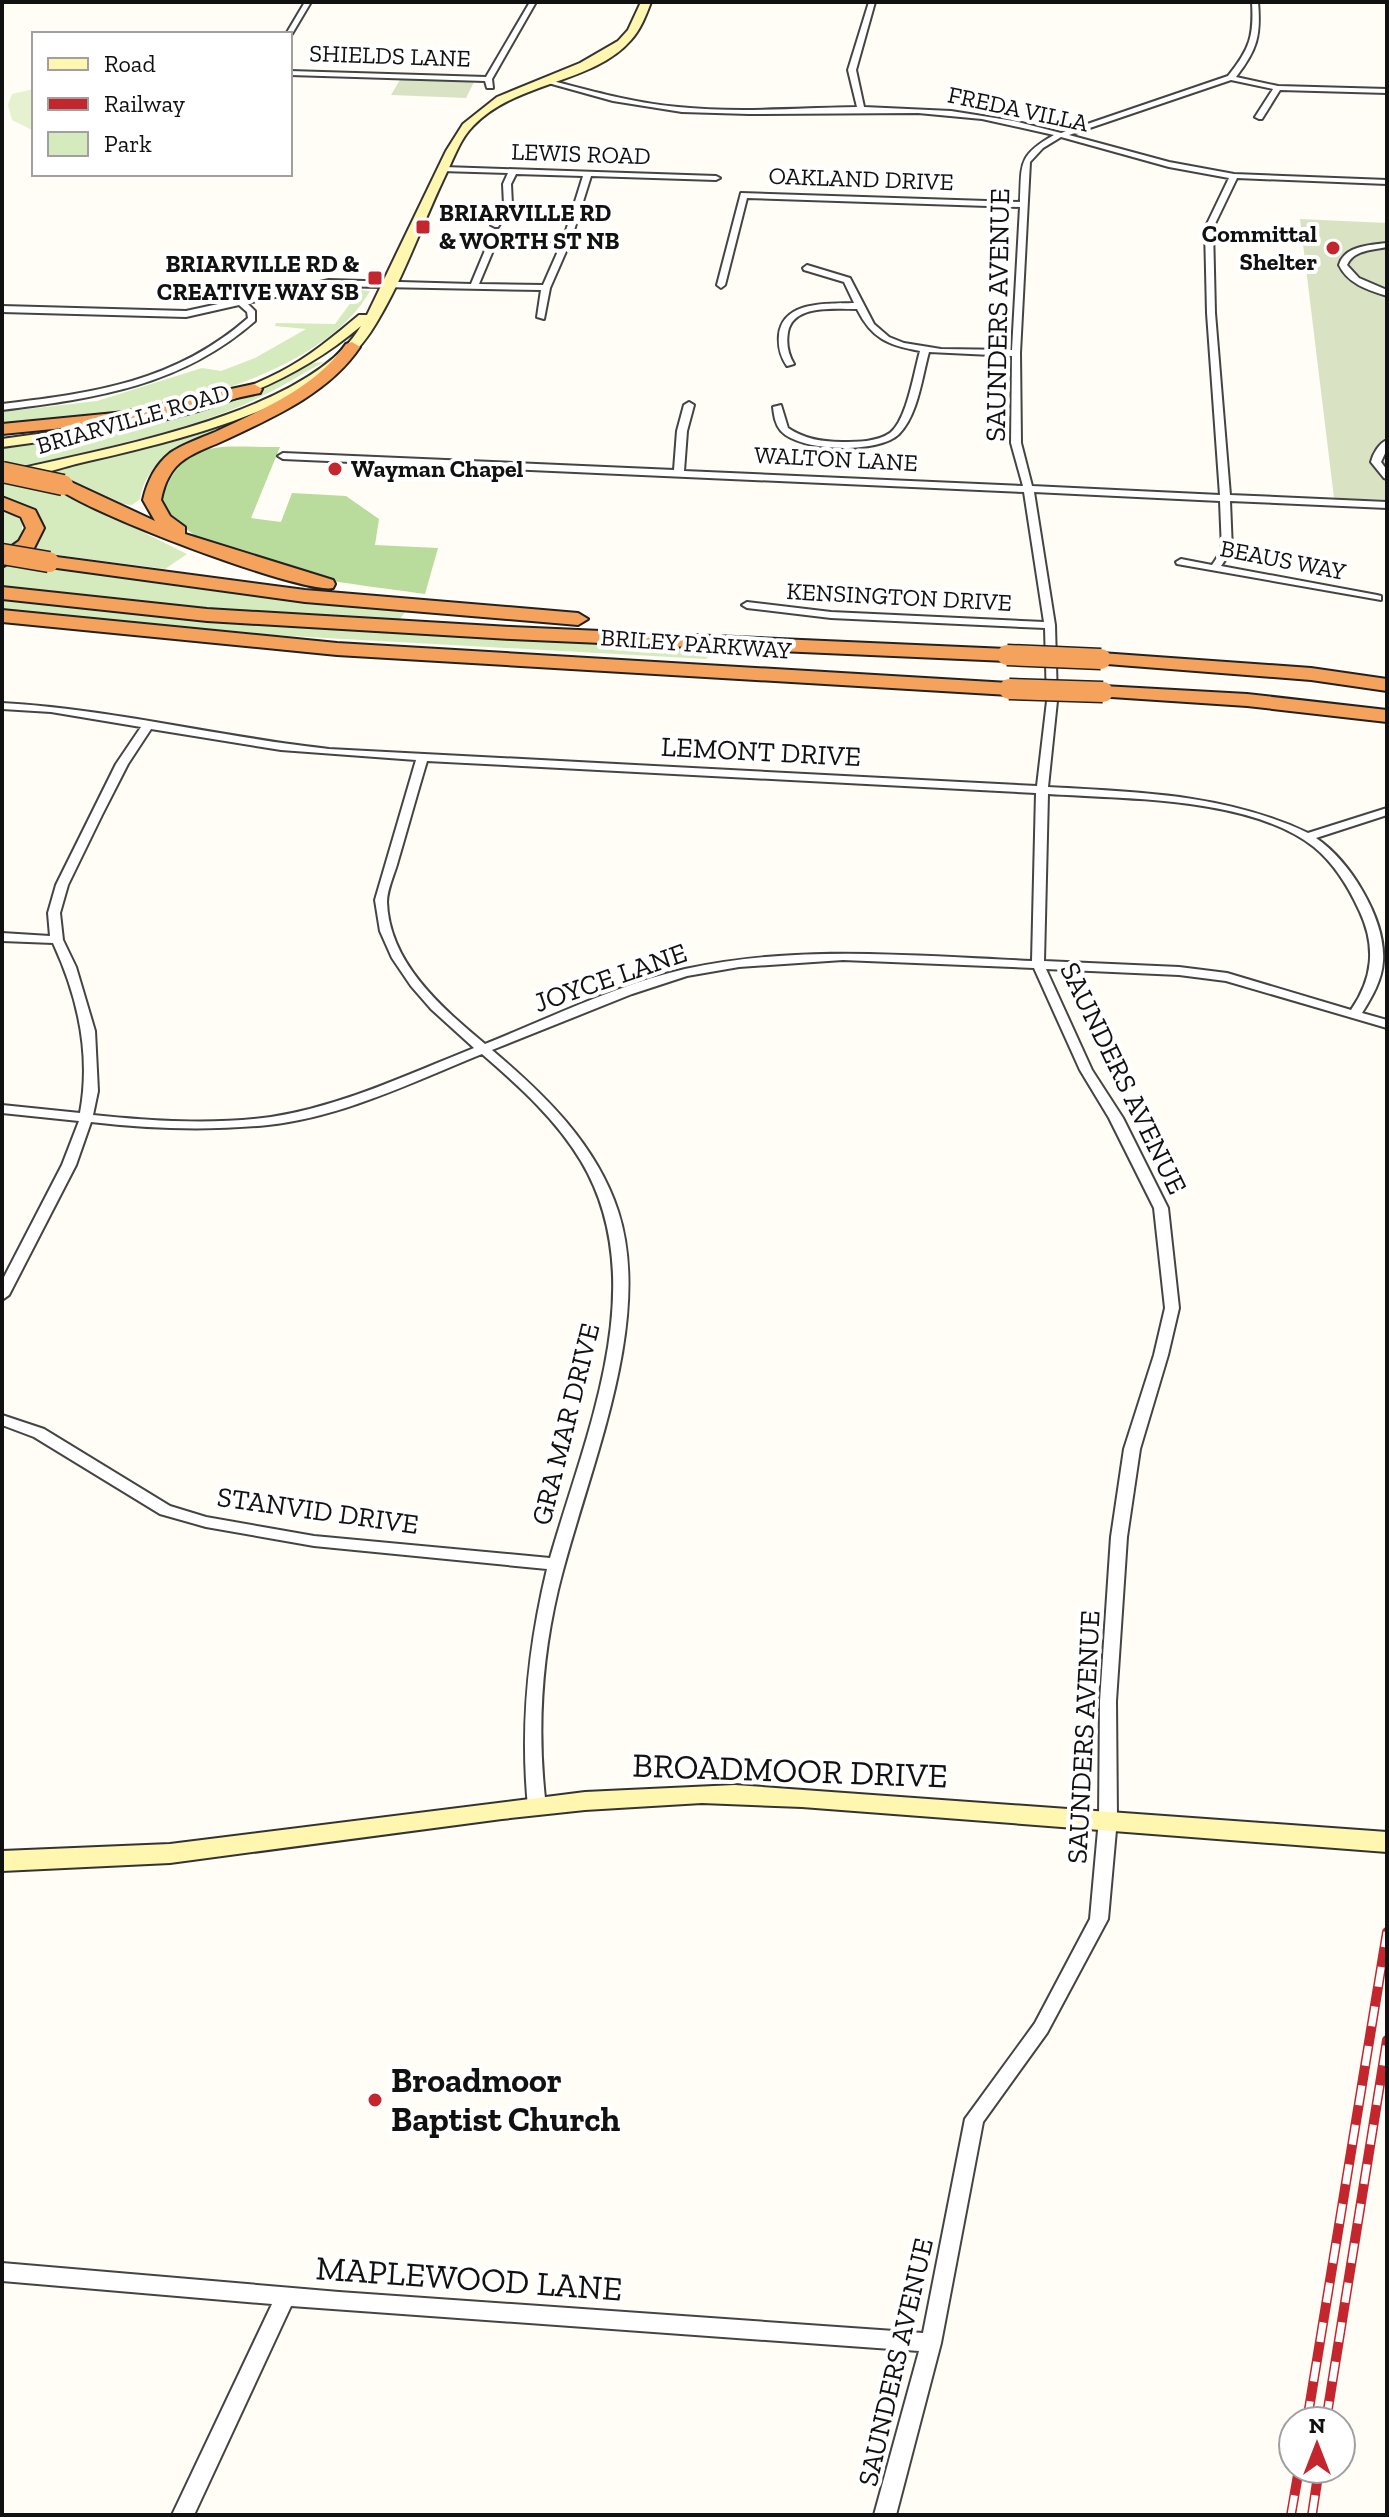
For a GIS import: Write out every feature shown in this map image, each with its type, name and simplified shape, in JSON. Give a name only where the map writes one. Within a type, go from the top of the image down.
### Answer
[{"type":"highway","points":[[194,543],[163,519],[152,500],[156,481],[166,466],[179,455],[320,381],[348,358],[352,347]]},
{"type":"highway","points":[[2,429],[125,417],[254,389]]},
{"type":"highway","points":[[2,474],[63,485],[194,543],[300,578],[431,606]]},
{"type":"highway","points":[[2,502],[29,514],[35,528],[27,544],[2,561]]},
{"type":"highway","points":[[2,554],[305,596],[1008,651]]},
{"type":"highway","name":"BRILEY PARKWAY","points":[[2,593],[222,616],[526,634],[1100,656],[1311,674],[1387,685]]},
{"type":"highway","name":"BRILEY PARKWAY","points":[[2,616],[337,649],[1247,700],[1387,716]]},
{"type":"highway","points":[[2,628],[337,649]]},
{"type":"main road","points":[[545,81],[623,43],[636,26],[646,2]]},
{"type":"main road","name":"BRIARVILLE ROAD","points":[[2,474],[132,447],[228,418],[307,381],[363,336],[467,126],[503,98],[545,81]]},
{"type":"main road","name":"BRIARVILLE ROAD","points":[[2,443],[146,420],[201,407],[254,389],[319,354],[350,332],[378,304]]},
{"type":"main road","name":"BROADMOOR DRIVE","points":[[2,1861],[118,1859],[208,1852],[537,1807],[657,1796],[722,1795],[1108,1819],[1382,1842]]},
{"type":"street","points":[[289,32],[308,2]]},
{"type":"street","name":"SHIELDS LANE","points":[[292,73],[489,83],[533,2]]},
{"type":"street","points":[[861,110],[852,70],[872,2]]},
{"type":"street","points":[[1255,2],[1257,37],[1231,78],[1278,88],[1387,91]]},
{"type":"street","name":"SAUNDERS AVENUE","points":[[885,2515],[931,2343],[974,2119],[1041,2028],[1099,1919],[1108,1819],[1108,1701],[1119,1537],[1132,1449],[1172,1308],[1170,1265],[1161,1208],[1116,1118],[1074,1045],[1038,964],[1042,790],[1052,701],[1050,625],[1028,488],[1016,443],[1016,353],[1026,162],[1040,146],[1058,136],[1231,78]]},
{"type":"street","name":"FREDA VILLA","points":[[545,81],[638,105],[685,110],[861,110],[966,115],[1167,165],[1234,176],[1387,182]]},
{"type":"street","points":[[1259,117],[1278,88]]},
{"type":"street","name":"LEWIS ROAD","points":[[444,169],[716,178]]},
{"type":"street","points":[[495,225],[508,205],[507,184],[513,171]]},
{"type":"street","points":[[541,317],[546,288],[567,240],[588,174]]},
{"type":"street","points":[[1216,567],[1227,550],[1226,499],[1211,313],[1209,228],[1234,176]]},
{"type":"street","name":"OAKLAND DRIVE","points":[[721,285],[744,195],[1024,205]]},
{"type":"street","points":[[474,286],[494,238],[567,240]]},
{"type":"street","points":[[1387,245],[1357,250],[1346,256],[1342,265],[1343,271],[1353,281],[1387,293]]},
{"type":"street","points":[[807,268],[847,280],[872,328],[883,338],[925,349],[1016,353]]},
{"type":"street","points":[[2,309],[186,314],[242,304],[306,285],[388,283],[546,288]]},
{"type":"street","points":[[2,407],[84,395],[186,365],[242,330],[252,319],[251,311],[242,304]]},
{"type":"street","points":[[790,364],[784,356],[785,320],[812,308],[862,306]]},
{"type":"street","points":[[778,407],[780,422],[786,431],[804,440],[862,445],[891,437],[900,427],[925,349]]},
{"type":"street","points":[[679,472],[682,431],[689,405]]},
{"type":"street","points":[[1387,443],[1376,462],[1387,476]]},
{"type":"street","name":"WALTON LANE","points":[[283,456],[1387,505]]},
{"type":"street","name":"BEAUS WAY","points":[[1181,562],[1377,598]]},
{"type":"street","name":"KENSINGTON DRIVE","points":[[747,605],[831,615],[1050,625]]},
{"type":"street","name":"LEMONT DRIVE","points":[[2,706],[51,709],[281,747],[422,758],[1042,790],[1155,798],[1236,810],[1308,837],[1333,860],[1354,886],[1373,925],[1379,961],[1370,992],[1354,1015]]},
{"type":"street","points":[[2,1295],[69,1165],[86,1119],[91,1091],[89,1031],[70,967],[57,940],[54,913],[62,885],[122,764],[147,726]]},
{"type":"street","name":"GRA MAR DRIVE","points":[[422,758],[381,900],[382,923],[405,972],[436,1008],[530,1090],[568,1131],[596,1175],[612,1215],[619,1251],[621,1306],[612,1366],[556,1564],[532,1680],[531,1736],[537,1807]]},
{"type":"street","points":[[1308,837],[1387,811]]},
{"type":"street","points":[[2,937],[57,940]]},
{"type":"street","name":"JOYCE LANE","points":[[2,1109],[86,1119],[197,1125],[270,1121],[321,1110],[381,1090],[628,991],[685,973],[739,963],[843,956],[1127,967],[1227,977],[1387,1024]]},
{"type":"street","name":"STANVID DRIVE","points":[[2,1420],[39,1433],[165,1510],[206,1522],[314,1541],[556,1564]]},
{"type":"street","name":"MAPLEWOOD LANE","points":[[2,2272],[285,2297],[931,2343]]},
{"type":"street","points":[[183,2515],[285,2297]]},
{"type":"green space","points":[[401,78],[475,80],[466,98],[391,95]]},
{"type":"green space","points":[[32,89],[32,130],[12,120],[8,105],[12,94]]},
{"type":"green space","points":[[1300,219],[1387,223],[1387,500],[1334,498]]},
{"type":"green space","points":[[360,290],[370,291],[351,317],[295,359],[261,375],[156,407],[79,418],[2,424],[2,412],[97,401],[202,368],[221,371],[255,358],[306,329],[275,326],[276,323],[335,324]]},
{"type":"green space","points":[[324,362],[253,400],[187,426],[12,469],[2,467],[2,445],[122,425],[201,406],[277,380],[314,363]]},
{"type":"green space","points":[[222,426],[160,462],[151,472],[140,499],[132,505],[38,473],[148,448]]},
{"type":"green space","points":[[222,447],[280,447],[251,518],[281,522],[292,493],[346,496],[379,519],[375,545],[438,548],[425,594],[281,571],[245,560],[213,546],[184,527],[161,503],[169,481],[192,456]]},
{"type":"green space","points":[[2,481],[62,492],[187,554],[165,569],[26,551],[27,508],[2,498]]},
{"type":"green space","points":[[2,507],[22,521],[22,536],[10,548],[2,547]]},
{"type":"green space","points":[[10,560],[207,590],[405,612],[395,620],[206,608],[2,587],[2,563]]},
{"type":"green space","points":[[2,598],[718,649],[706,659],[201,631],[2,611]]},
{"type":"railway","points":[[1310,2405],[1387,1932]]},
{"type":"railway","points":[[1329,2405],[1387,2040]]},
{"type":"railway","points":[[1291,2515],[1296,2485]]},
{"type":"railway","points":[[1312,2515],[1317,2485]]},
{"type":"place","name":"BRIARVILLE RD & WORTH ST NB","points":[[423,227]]},
{"type":"place","name":"Committal Shelter","points":[[1333,248]]},
{"type":"place","name":"BRIARVILLE RD & CREATIVE WAY SB","points":[[375,278]]},
{"type":"place","name":"Wayman Chapel","points":[[335,469]]},
{"type":"place","name":"Broadmoor Baptist Church","points":[[375,2100]]}]
